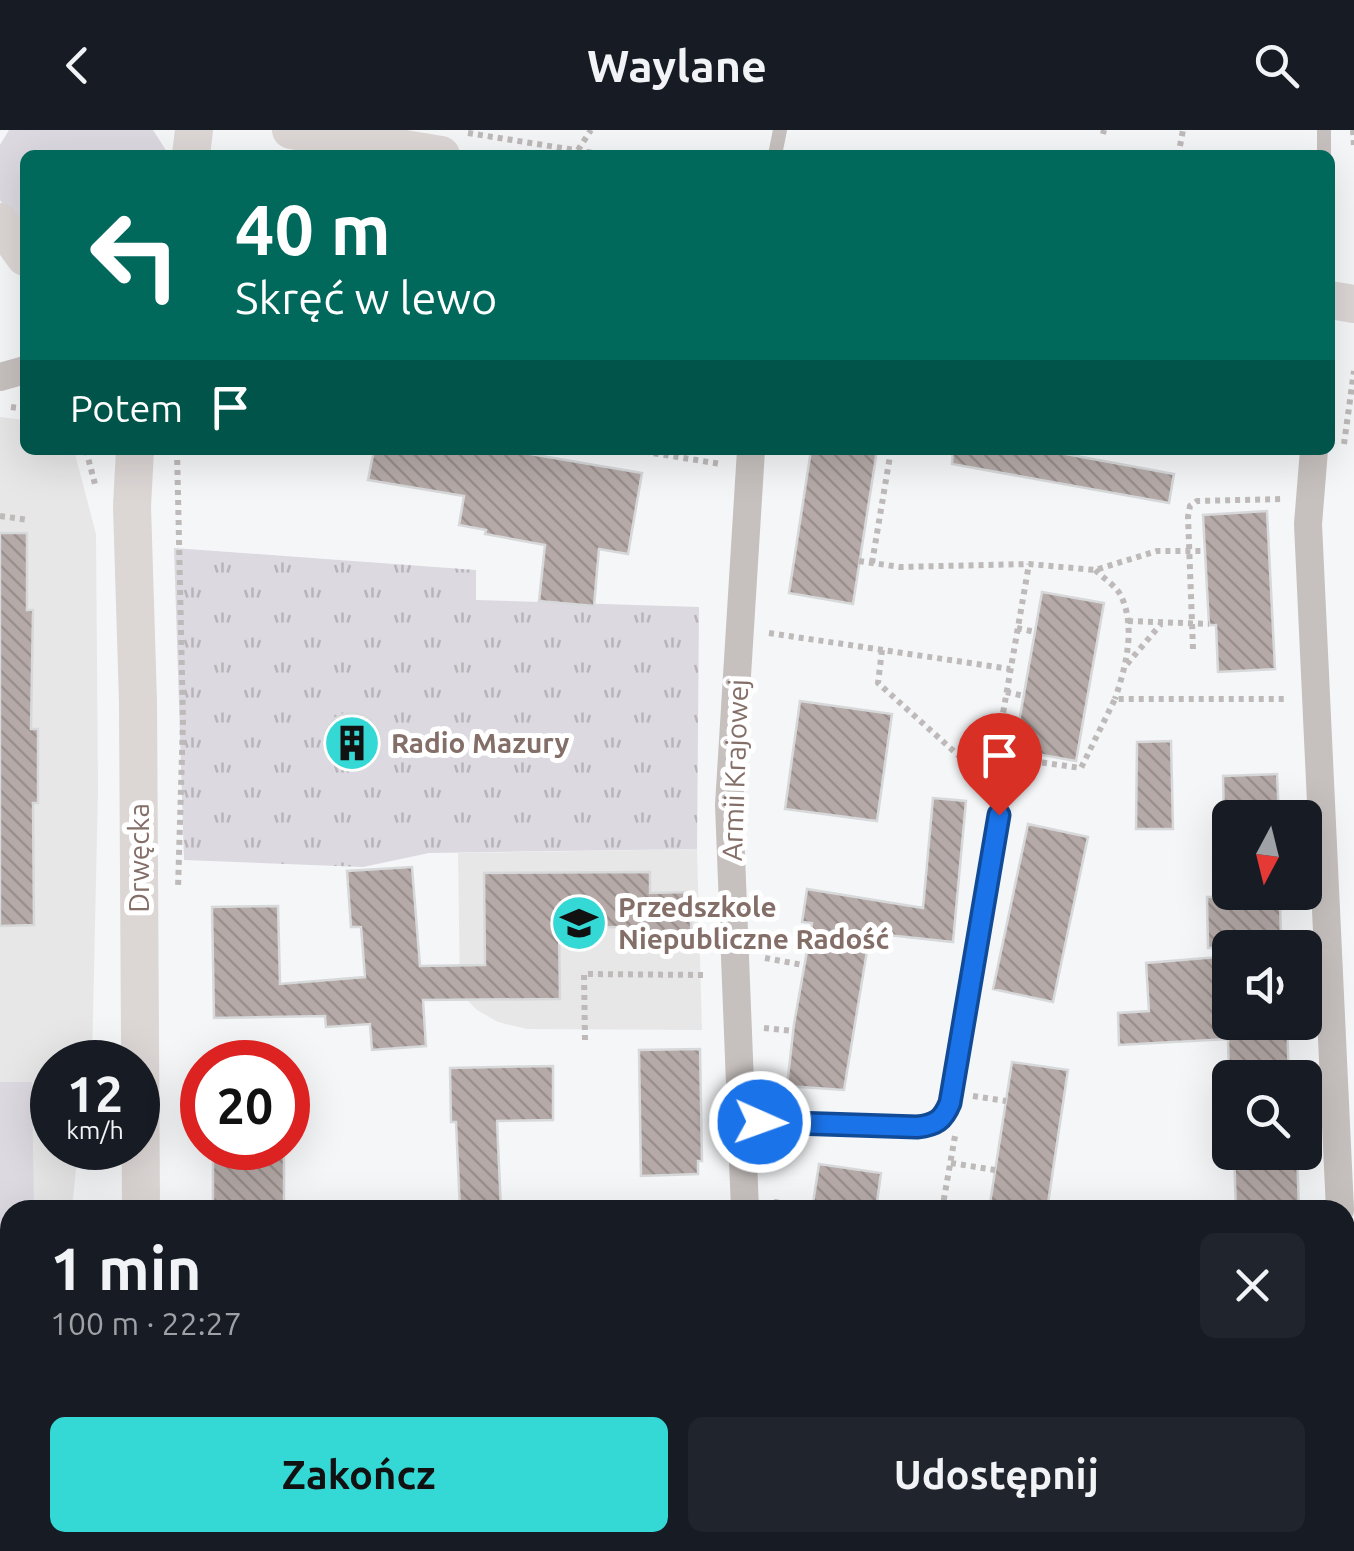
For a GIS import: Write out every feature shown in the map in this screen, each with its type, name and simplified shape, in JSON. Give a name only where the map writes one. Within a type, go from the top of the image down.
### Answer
[{"type":"street","points":[[292,130],[453,144]]},
{"type":"street","points":[[0,222],[20,250]]},
{"type":"street","name":"Drwęcka","points":[[118,455],[132,506]]},
{"type":"street","name":"Drwęcka","points":[[135,455],[132,506],[138,721],[141,1200]]},
{"type":"street","name":"Armii Krajowej","points":[[751,455],[729,805],[742,1121],[752,1200]]},
{"type":"street","points":[[1314,455],[1308,524],[1340,1200]]},
{"type":"lane","points":[[742,1121],[917,1127],[944,1118],[950,1103],[999,815]]},
{"type":"path","points":[[453,144],[578,150],[590,130]]},
{"type":"path","points":[[1180,146],[1183,130]]},
{"type":"path","points":[[1353,130],[1354,146]]},
{"type":"path","points":[[177,455],[183,721],[178,906]]},
{"type":"path","points":[[665,455],[721,464]]},
{"type":"path","points":[[872,563],[891,455]]},
{"type":"path","points":[[872,484],[885,486]]},
{"type":"path","points":[[1192,649],[1190,506],[1196,500],[1296,498]]},
{"type":"path","points":[[0,516],[29,520]]},
{"type":"path","points":[[860,561],[900,567],[1029,564],[1095,570],[1157,552],[1205,551]]},
{"type":"path","points":[[1029,564],[998,742],[1010,758],[1080,768],[1115,700],[1126,665],[1128,621],[1122,595],[1095,570]]},
{"type":"path","points":[[1128,621],[1209,624]]},
{"type":"path","points":[[1126,665],[1162,622]]},
{"type":"path","points":[[1017,628],[1035,632]]},
{"type":"path","points":[[770,634],[1010,669]]},
{"type":"path","points":[[882,650],[878,683],[1003,795],[1010,758]]},
{"type":"path","points":[[1006,692],[1024,696]]},
{"type":"path","points":[[1115,700],[1302,700]]},
{"type":"path","points":[[759,956],[803,965]]},
{"type":"path","points":[[585,1040],[584,974],[713,976]]},
{"type":"path","points":[[759,1028],[793,1031]]},
{"type":"path","points":[[962,1094],[1006,1101]]},
{"type":"path","points":[[951,1163],[996,1170]]},
{"type":"shaded area","points":[[0,417],[20,419],[20,455],[75,455],[96,534],[98,790],[92,1040],[30,1040],[30,1170],[76,1170],[73,1200],[0,1200]]},
{"type":"shaded area","name":"Przedszkole Niepubliczne Radość","points":[[697,849],[702,1030],[527,1029],[498,1022],[477,1010],[460,993],[458,853]]},
{"type":"green space","points":[[9,130],[153,130],[166,150],[20,150],[20,228],[0,200],[0,145]]},
{"type":"green space","points":[[174,548],[476,570],[476,600],[699,607],[697,849],[429,853],[363,867],[184,860]]},
{"type":"green space","points":[[0,1082],[30,1082],[34,1200],[0,1200]]},
{"type":"building","points":[[373,455],[536,455],[642,473],[628,554],[599,549],[594,606],[539,601],[545,545],[459,525],[464,496],[368,480]]},
{"type":"building","points":[[810,455],[876,455],[853,604],[789,593]]},
{"type":"building","points":[[953,455],[1071,455],[1174,474],[1169,503],[952,464]]},
{"type":"building","points":[[1267,511],[1275,669],[1218,672],[1216,625],[1209,625],[1203,515]]},
{"type":"building","points":[[0,533],[27,533],[27,610],[33,610],[31,729],[38,729],[38,803],[33,803],[34,925],[0,926]]},
{"type":"building","points":[[1042,592],[1104,603],[1076,761],[1014,750]]},
{"type":"building","points":[[800,701],[892,714],[877,821],[785,809]]},
{"type":"building","name":"Radio Mazury","points":[[352,713],[372,721],[380,741],[372,761],[352,769],[332,761],[324,741],[332,721]]},
{"type":"building","points":[[1171,741],[1173,829],[1136,829],[1137,742]]},
{"type":"building","points":[[1277,774],[1278,800],[1224,800],[1223,776]]},
{"type":"building","points":[[933,798],[966,801],[953,942],[870,933],[844,1090],[787,1086],[812,923],[802,922],[807,889],[923,908]]},
{"type":"building","points":[[1028,824],[1088,837],[1053,1002],[993,989]]},
{"type":"building","points":[[412,867],[420,966],[485,965],[484,873],[650,872],[650,893],[691,892],[691,937],[629,938],[620,927],[559,928],[560,999],[423,1000],[426,1046],[372,1050],[370,1024],[326,1027],[325,1016],[214,1018],[212,907],[278,906],[280,984],[365,977],[361,927],[351,927],[347,871]]},
{"type":"building","points":[[1207,897],[1212,897],[1212,910],[1280,910],[1281,930],[1212,930],[1212,948],[1208,948]]},
{"type":"building","points":[[1212,958],[1212,1040],[1119,1045],[1118,1013],[1149,1011],[1146,963]]},
{"type":"building","points":[[1228,1040],[1288,1040],[1288,1060],[1229,1060]]},
{"type":"building","points":[[700,1049],[702,1161],[698,1161],[698,1174],[641,1176],[639,1050]]},
{"type":"building","points":[[1012,1062],[1068,1070],[1048,1200],[991,1200]]},
{"type":"building","points":[[553,1066],[553,1120],[497,1121],[501,1200],[460,1200],[450,1068]]},
{"type":"building","points":[[819,1164],[881,1173],[877,1200],[814,1200]]},
{"type":"building","points":[[213,1170],[284,1170],[284,1200],[213,1200]]},
{"type":"building","points":[[1235,1170],[1298,1170],[1299,1200],[1236,1200]]},
{"type":"place","name":"Radio Mazury","points":[[352,743]]},
{"type":"place","name":"Przedszkole Niepubliczne Radość","points":[[579,923]]},
{"type":"route","points":[[760,1122],[917,1127],[944,1118],[950,1103],[999,815]]}]
